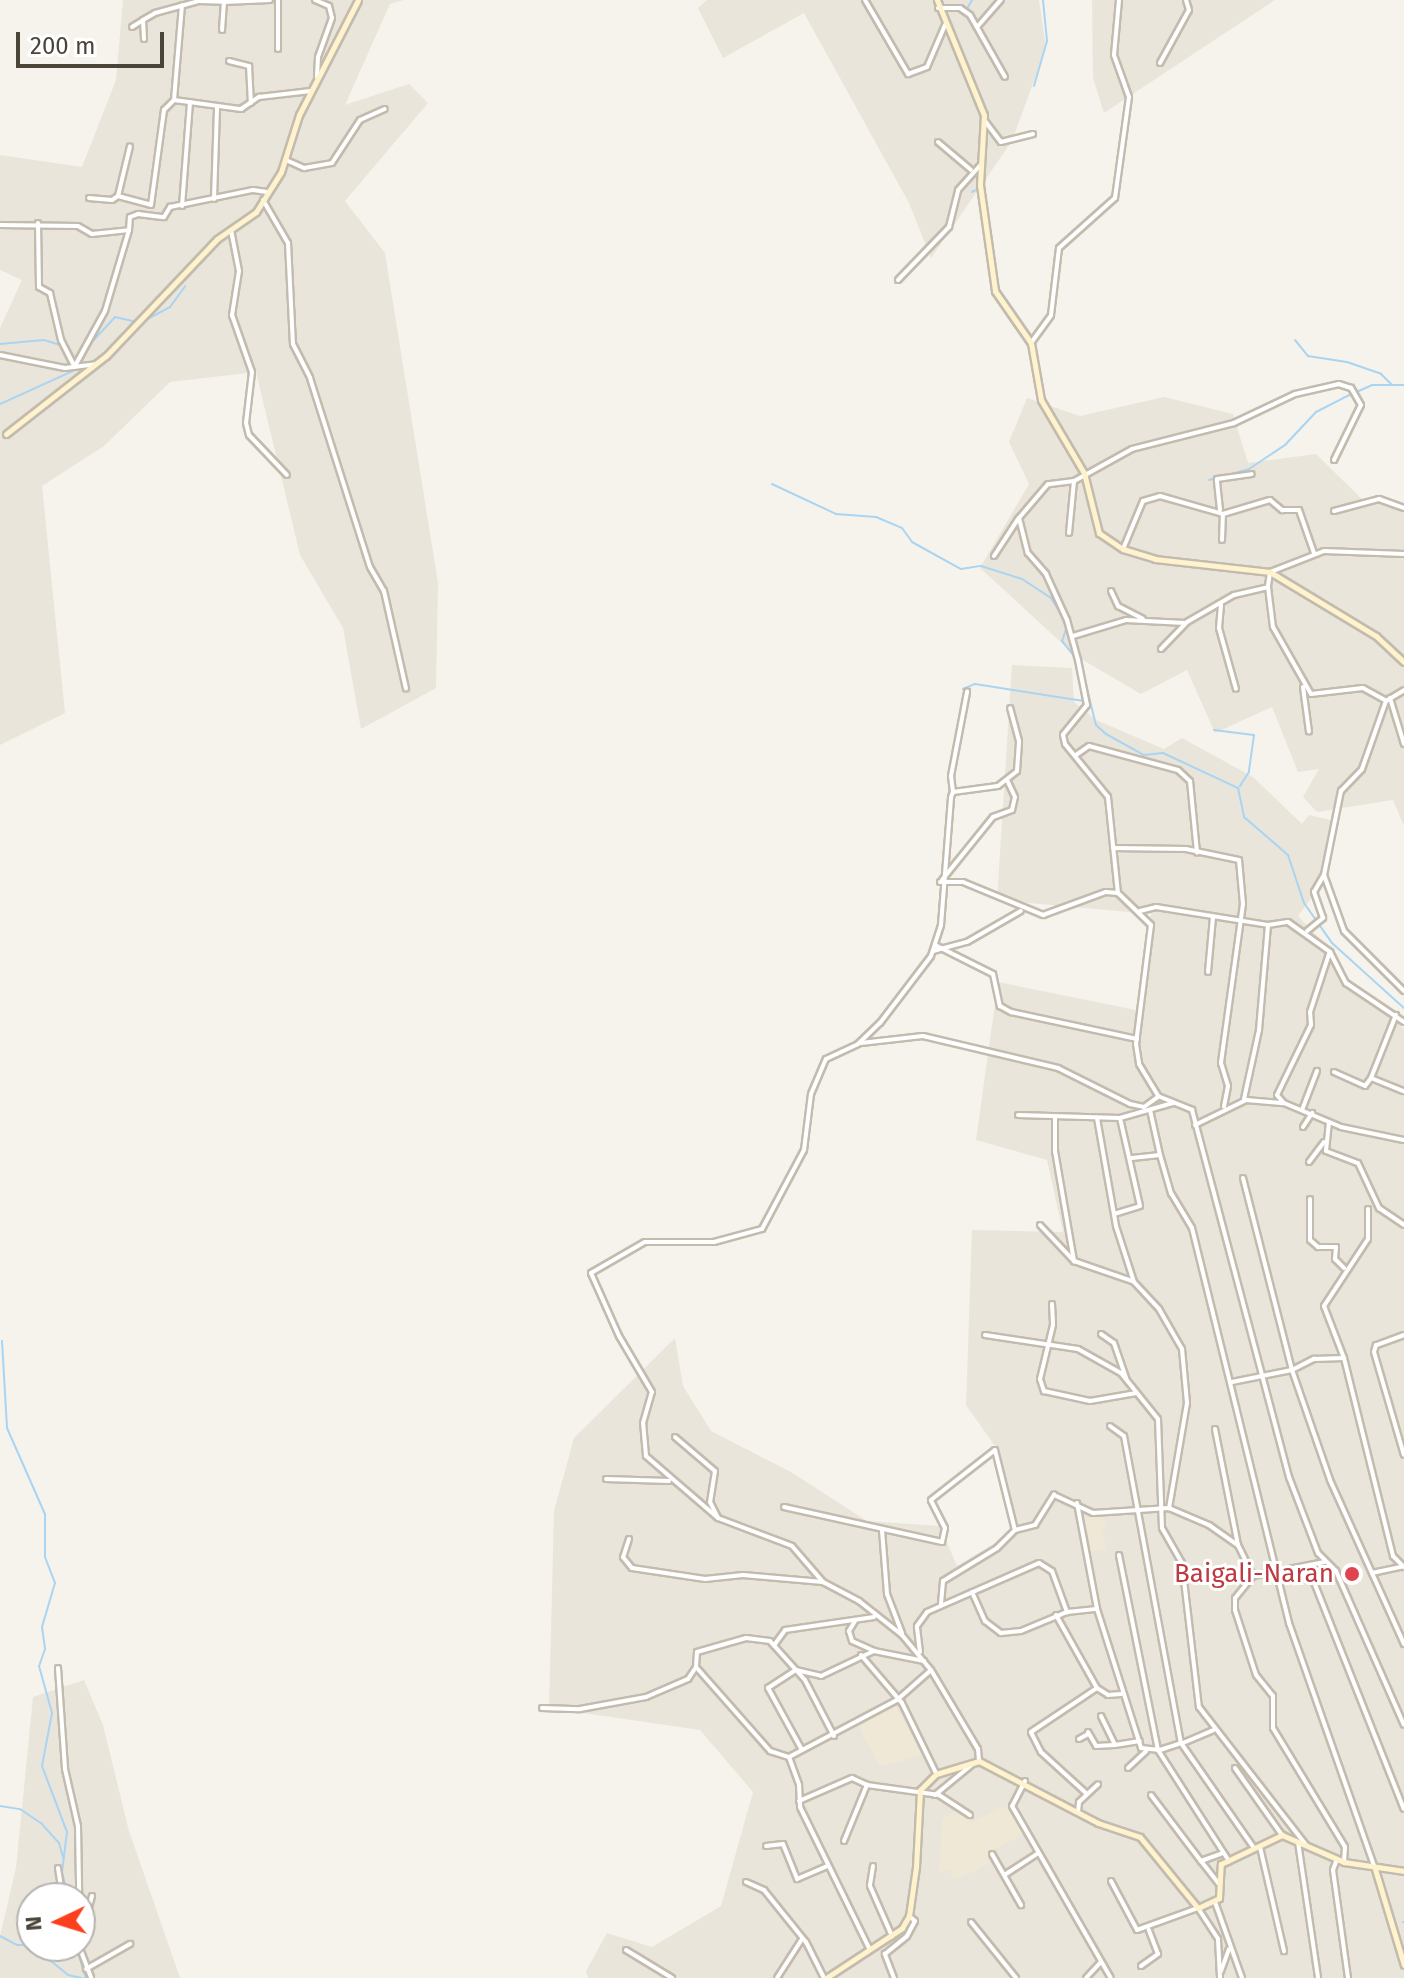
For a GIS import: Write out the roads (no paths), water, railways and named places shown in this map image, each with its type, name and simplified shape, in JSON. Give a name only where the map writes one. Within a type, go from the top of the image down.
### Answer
[{"type":"street","points":[[132,27],[182,5],[270,0]]},
{"type":"street","points":[[278,0],[278,49]]},
{"type":"street","points":[[315,0],[329,6],[332,18],[318,57],[317,77]]},
{"type":"street","points":[[865,0],[908,74],[927,67],[945,25]]},
{"type":"street","points":[[937,0],[985,121],[1001,142],[1033,134]]},
{"type":"street","points":[[959,0],[978,26],[1005,77]]},
{"type":"street","points":[[978,26],[1001,0]]},
{"type":"street","points":[[1031,343],[1051,315],[1059,248],[1115,198],[1129,97],[1114,55],[1119,0]]},
{"type":"street","points":[[1160,63],[1189,10],[1186,0]]},
{"type":"street","points":[[222,30],[224,2]]},
{"type":"street","points":[[3,435],[97,363],[231,230],[256,212],[286,160],[317,77],[357,2]]},
{"type":"street","points":[[118,196],[151,205],[164,110],[174,100],[182,5]]},
{"type":"street","points":[[938,8],[963,9]]},
{"type":"street","points":[[143,20],[144,39]]},
{"type":"street","points":[[229,61],[249,66],[251,103]]},
{"type":"street","points":[[174,100],[241,109],[263,96],[311,91]]},
{"type":"street","points":[[182,206],[190,102]]},
{"type":"street","points":[[214,199],[217,107]]},
{"type":"street","points":[[286,160],[304,168],[332,163],[360,120],[385,109]]},
{"type":"street","points":[[985,121],[982,163],[984,231],[995,291],[1031,343],[1041,400],[1084,473],[1099,533],[1123,549],[1207,568],[1270,572],[1314,554],[1404,554]]},
{"type":"street","points":[[938,142],[971,170]]},
{"type":"street","points":[[89,198],[112,200],[118,196],[130,146]]},
{"type":"street","points":[[898,280],[949,227],[956,194],[971,170],[982,163]]},
{"type":"street","points":[[75,367],[87,336],[105,311],[130,217],[164,217],[170,207],[267,192]]},
{"type":"street","points":[[263,200],[288,243],[293,344],[310,378],[370,567],[384,591],[406,689]]},
{"type":"street","points":[[0,225],[38,223],[84,227],[92,234],[129,230]]},
{"type":"street","points":[[38,223],[39,287],[50,293],[61,340],[75,367]]},
{"type":"street","points":[[231,230],[239,271],[232,315],[252,372],[246,423],[249,435],[287,475]]},
{"type":"street","points":[[0,355],[75,367],[97,363]]},
{"type":"street","points":[[994,556],[1042,488],[1074,481],[1084,473],[1171,436],[1234,423],[1295,394],[1339,384],[1362,401],[1357,421],[1334,460]]},
{"type":"street","points":[[1222,540],[1217,479],[1252,474]]},
{"type":"street","points":[[1069,533],[1074,481]]},
{"type":"street","points":[[1123,549],[1136,512],[1149,496],[1221,512],[1270,500],[1282,510],[1299,510],[1314,554]]},
{"type":"street","points":[[1334,511],[1379,499],[1404,508]]},
{"type":"street","points":[[1019,518],[1028,553],[1046,574],[1072,636],[1087,705],[1063,735],[1108,797],[1118,893]]},
{"type":"street","points":[[1270,572],[1268,587],[1273,627],[1303,687],[1309,732]]},
{"type":"street","points":[[1270,572],[1376,636],[1404,662]]},
{"type":"street","points":[[1161,649],[1187,622],[1234,595],[1268,587]]},
{"type":"street","points":[[1111,591],[1124,611],[1153,623]]},
{"type":"street","points":[[1221,605],[1219,628],[1236,689]]},
{"type":"street","points":[[1072,636],[1112,621],[1187,622]]},
{"type":"street","points":[[1303,687],[1311,694],[1363,688],[1388,700],[1404,744]]},
{"type":"street","points":[[1306,932],[1318,923],[1314,892],[1324,875],[1341,791],[1362,769],[1388,700],[1404,690]]},
{"type":"street","points":[[858,1044],[895,1009],[934,948],[953,792],[951,776],[967,692]]},
{"type":"street","points":[[953,792],[1008,782],[1017,771],[1020,753],[1010,708]]},
{"type":"street","points":[[1076,755],[1080,748],[1097,748],[1147,766],[1168,764],[1178,770],[1190,781],[1197,853]]},
{"type":"street","points":[[940,882],[993,817],[1012,810],[1015,797],[1008,782]]},
{"type":"street","points":[[1113,848],[1197,853],[1239,860],[1242,921],[1221,1063],[1228,1086],[1224,1107],[1213,1120],[1195,1125]]},
{"type":"street","points":[[1324,875],[1344,931],[1404,991]]},
{"type":"street","points":[[940,882],[963,882],[1043,915],[1106,892],[1118,893],[1151,925],[1152,940],[1137,1039],[1144,1077],[1158,1096],[1192,1110],[1258,1376],[1302,1514],[1325,1562],[1336,1571],[1404,1725]]},
{"type":"street","points":[[1140,911],[1156,907],[1268,925],[1288,922],[1330,952],[1346,983],[1404,1022]]},
{"type":"street","points":[[945,949],[967,942],[1021,911]]},
{"type":"street","points":[[1208,972],[1213,917]]},
{"type":"street","points":[[1246,1100],[1241,1095],[1259,1030],[1268,925]]},
{"type":"street","points":[[934,948],[945,949],[993,974],[1000,1006],[1011,1012],[1137,1039]]},
{"type":"street","points":[[1284,1103],[1277,1095],[1311,1025],[1310,1012],[1330,952]]},
{"type":"street","points":[[1334,1072],[1365,1086],[1396,1015]]},
{"type":"street","points":[[935,1795],[977,1761],[978,1749],[931,1670],[902,1635],[874,1617],[859,1601],[823,1582],[792,1546],[718,1518],[646,1456],[643,1423],[652,1392],[619,1336],[591,1273],[645,1242],[714,1242],[758,1233],[804,1150],[811,1094],[826,1059],[858,1044],[923,1036],[1058,1068],[1130,1104],[1144,1107],[1158,1096]]},
{"type":"street","points":[[1302,1110],[1317,1071]]},
{"type":"street","points":[[1371,1078],[1404,1091]]},
{"type":"street","points":[[1224,1107],[1246,1100],[1284,1103],[1329,1122],[1404,1140]]},
{"type":"street","points":[[1018,1115],[1120,1118],[1175,1104]]},
{"type":"street","points":[[1150,1110],[1171,1193],[1192,1228],[1277,1575],[1375,1868],[1404,1965]]},
{"type":"street","points":[[1303,1127],[1312,1113]]},
{"type":"street","points":[[1055,1117],[1055,1151],[1073,1231],[1074,1261]]},
{"type":"street","points":[[1097,1118],[1114,1214],[1134,1282]]},
{"type":"street","points":[[1114,1214],[1140,1206],[1132,1158],[1120,1118]]},
{"type":"street","points":[[1329,1122],[1326,1151],[1358,1163],[1379,1208],[1404,1225]]},
{"type":"street","points":[[1309,1162],[1325,1141]]},
{"type":"street","points":[[1132,1158],[1160,1155]]},
{"type":"street","points":[[1243,1178],[1292,1370],[1330,1480],[1404,1644]]},
{"type":"street","points":[[1310,1199],[1310,1240],[1318,1247],[1336,1247],[1335,1259],[1344,1268]]},
{"type":"street","points":[[1368,1209],[1368,1239],[1344,1268],[1342,1284],[1328,1294],[1324,1306],[1344,1358],[1393,1556],[1404,1566]]},
{"type":"street","points":[[1040,1225],[1074,1261],[1099,1272],[1123,1274],[1134,1282],[1159,1309],[1182,1349],[1187,1403],[1169,1508]]},
{"type":"street","points":[[1052,1304],[1040,1379],[1044,1391],[1090,1401],[1136,1393]]},
{"type":"street","points":[[1101,1334],[1114,1343],[1127,1382]]},
{"type":"street","points":[[985,1335],[1078,1349],[1121,1373],[1158,1419],[1160,1509],[1168,1542],[1182,1563],[1191,1612],[1194,1692],[1213,1730],[1291,1819],[1306,1845]]},
{"type":"street","points":[[1404,1339],[1376,1345],[1374,1352],[1404,1455]]},
{"type":"street","points":[[1232,1382],[1292,1370],[1314,1359],[1344,1358]]},
{"type":"street","points":[[1110,1426],[1124,1436],[1135,1512],[1181,1743],[1258,1848],[1284,1951]]},
{"type":"street","points":[[1215,1429],[1238,1545],[1253,1576]]},
{"type":"street","points":[[675,1437],[715,1471],[710,1502],[718,1518]]},
{"type":"street","points":[[784,1507],[942,1542],[945,1528],[931,1500],[995,1450],[1015,1530]]},
{"type":"street","points":[[606,1479],[672,1481]]},
{"type":"street","points":[[941,1604],[943,1581],[1015,1530],[1041,1521],[1054,1495],[1093,1513],[1169,1508],[1209,1525],[1238,1545]]},
{"type":"street","points":[[1077,1503],[1097,1609],[1121,1694],[1146,1750]]},
{"type":"street","points":[[882,1530],[887,1594],[902,1635]]},
{"type":"street","points":[[629,1539],[623,1557],[632,1568],[705,1579],[743,1575],[823,1582]]},
{"type":"street","points":[[1119,1555],[1158,1750],[1229,1861]]},
{"type":"street","points":[[1325,1562],[1277,1575],[1253,1576],[1235,1598],[1235,1610],[1256,1675],[1273,1696],[1273,1728],[1345,1847],[1341,1860],[1333,1870],[1348,1978]]},
{"type":"street","points":[[920,1655],[918,1621],[941,1604],[1045,1563],[1067,1612]]},
{"type":"street","points":[[1372,1573],[1404,1566]]},
{"type":"street","points":[[1308,1567],[1404,1809]]},
{"type":"street","points":[[972,1592],[985,1621],[1001,1633],[1021,1631],[1067,1612],[1097,1609]]},
{"type":"street","points":[[1056,1615],[1097,1688],[1108,1695],[1121,1694]]},
{"type":"street","points":[[775,1644],[785,1630],[874,1617]]},
{"type":"street","points":[[855,1620],[849,1631],[852,1641],[874,1651],[924,1661]]},
{"type":"street","points":[[542,1708],[580,1709],[646,1697],[688,1679],[696,1667],[697,1652],[735,1640],[775,1644],[796,1670],[834,1736]]},
{"type":"street","points":[[796,1670],[821,1676],[874,1651]]},
{"type":"street","points":[[861,1655],[897,1700],[936,1774]]},
{"type":"street","points":[[696,1667],[770,1751],[789,1757],[834,1736],[897,1700],[931,1670]]},
{"type":"street","points":[[58,1668],[65,1769],[78,1826],[77,1882]]},
{"type":"street","points":[[796,1670],[768,1693],[802,1750]]},
{"type":"street","points":[[1087,1794],[1041,1752],[1031,1732],[1097,1688]]},
{"type":"street","points":[[1101,1716],[1116,1745]]},
{"type":"street","points":[[1128,1768],[1146,1750],[1158,1750],[1213,1730]]},
{"type":"street","points":[[1079,1739],[1088,1733],[1096,1746],[1140,1741]]},
{"type":"street","points":[[789,1757],[799,1785],[799,1801],[870,1950]]},
{"type":"street","points":[[746,1882],[764,1890],[802,1939],[825,1978],[892,1936],[909,1916],[920,1790],[936,1774],[977,1761],[1025,1781],[1078,1812],[1140,1837],[1198,1908],[1218,1939],[1220,1976]]},
{"type":"street","points":[[1235,1768],[1282,1835],[1341,1860],[1393,1872],[1404,1871]]},
{"type":"street","points":[[799,1801],[852,1778],[867,1785],[920,1790],[970,1815]]},
{"type":"street","points":[[1025,1781],[1012,1806],[1111,1978]]},
{"type":"street","points":[[1078,1812],[1087,1794],[1098,1784]]},
{"type":"street","points":[[844,1841],[867,1785]]},
{"type":"street","points":[[1151,1795],[1220,1886]]},
{"type":"street","points":[[1242,1978],[1215,1902],[1220,1886],[1219,1868],[1282,1835]]},
{"type":"street","points":[[1299,1841],[1296,1855],[1318,1978]]},
{"type":"street","points":[[766,1846],[783,1844],[797,1879],[828,1866]]},
{"type":"street","points":[[1201,1861],[1224,1853]]},
{"type":"street","points":[[992,1854],[1021,1905]]},
{"type":"street","points":[[1005,1875],[1037,1854]]},
{"type":"street","points":[[873,1866],[870,1886],[892,1936]]},
{"type":"street","points":[[58,1868],[60,1882]]},
{"type":"street","points":[[1380,1884],[1393,1872]]},
{"type":"street","points":[[1111,1881],[1137,1930],[1149,1930],[1215,1902]]},
{"type":"street","points":[[893,1978],[885,1954],[907,1936],[915,1921],[909,1916]]},
{"type":"street","points":[[971,1922],[1016,1978]]},
{"type":"street","points":[[1141,1966],[1158,1954],[1149,1930]]},
{"type":"street","points":[[777,1978],[802,1939]]},
{"type":"street","points":[[86,1969],[130,1944]]},
{"type":"street","points":[[1220,1976],[1229,1947]]},
{"type":"street","points":[[626,1950],[672,1978]]},
{"type":"street","points":[[84,1962],[91,1978]]},
{"type":"street","points":[[1086,1978],[1101,1962]]},
{"type":"waterway","points":[[968,7],[972,0]]},
{"type":"waterway","points":[[1034,86],[1047,41],[1043,0]]},
{"type":"waterway","points":[[972,192],[976,190]]},
{"type":"waterway","points":[[142,322],[170,307],[185,286]]},
{"type":"waterway","points":[[89,345],[115,317],[136,322]]},
{"type":"waterway","points":[[0,344],[44,340],[60,345],[71,363]]},
{"type":"waterway","points":[[1295,340],[1308,356],[1347,362],[1381,374],[1392,385],[1404,385]]},
{"type":"waterway","points":[[0,404],[75,370],[86,350]]},
{"type":"waterway","points":[[1209,480],[1249,469],[1285,445],[1316,412],[1372,385],[1392,385]]},
{"type":"waterway","points":[[772,484],[836,514],[876,517],[902,528],[912,542],[961,569],[981,566],[1022,579],[1051,598],[1065,620]]},
{"type":"waterway","points":[[1067,626],[1062,641],[1075,657]]},
{"type":"waterway","points":[[1082,669],[1096,725],[1106,734],[1144,755],[1163,753],[1238,788],[1244,817],[1288,855],[1304,903],[1332,943],[1404,1008]]},
{"type":"waterway","points":[[963,689],[975,684],[1084,701]]},
{"type":"waterway","points":[[1214,730],[1254,735],[1249,772],[1240,786]]},
{"type":"waterway","points":[[2,1341],[7,1428],[45,1514],[45,1557],[55,1583],[42,1627],[45,1649],[39,1666],[52,1713],[42,1766],[67,1832],[62,1872],[64,1882]]},
{"type":"waterway","points":[[0,1806],[20,1809],[41,1823],[59,1843],[63,1857]]},
{"type":"waterway","points":[[0,1936],[16,1944]]},
{"type":"waterway","points":[[52,1962],[68,1975],[82,1978]]},
{"type":"waterway","points":[[81,1962],[86,1978]]},
{"type":"place","name":"Baigali-Naran","points":[[1352,1574]]}]
